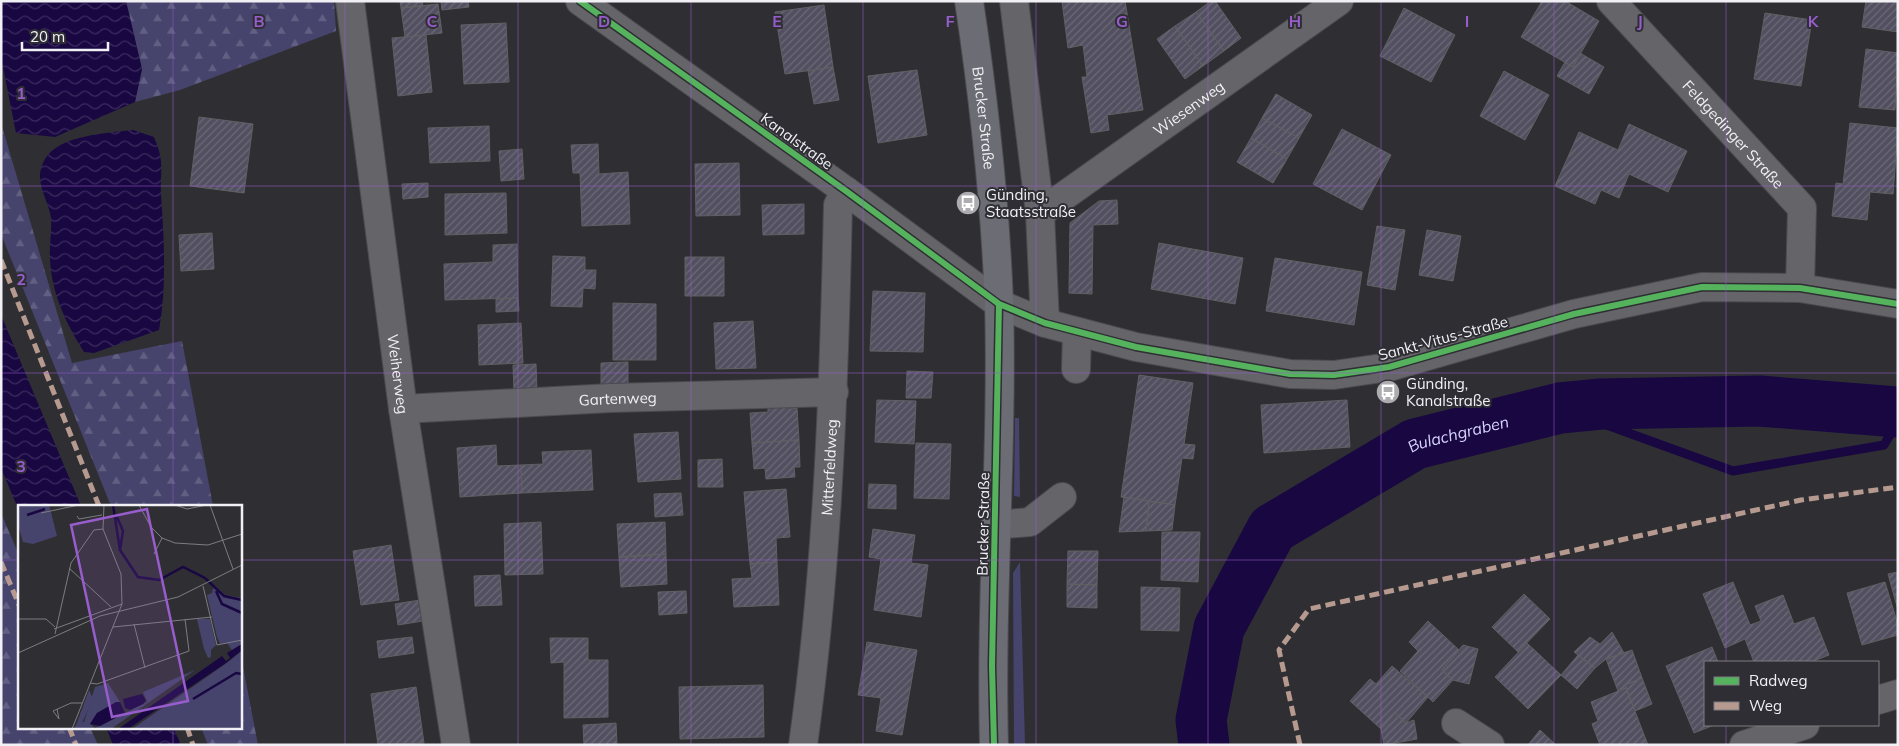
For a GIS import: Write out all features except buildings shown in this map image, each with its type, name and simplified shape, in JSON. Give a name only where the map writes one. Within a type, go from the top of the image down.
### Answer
[{"type":"main road","name":"Brucker Straße","points":[[969,1],[994,198],[999,304],[992,666],[994,745]]},
{"type":"street","name":"Weiherweg","points":[[350,1],[403,409],[456,745]]},
{"type":"street","name":"Kanalstraße","points":[[580,1],[846,191],[999,304]]},
{"type":"street","points":[[1014,1],[1040,213],[1045,323]]},
{"type":"street","name":"Wiesenweg","points":[[1040,213],[1339,1]]},
{"type":"street","name":"Feldgedinger Straße","points":[[1611,1],[1802,208],[1800,288]]},
{"type":"street","name":"Mitterfeldweg","points":[[803,745],[816,650],[834,392],[838,205],[846,191]]},
{"type":"street","name":"Sankt-Vitus-Straße","points":[[999,304],[1045,323],[1077,333],[1199,360],[1290,374],[1334,375],[1389,367],[1574,314],[1702,287],[1800,288],[1898,304]]},
{"type":"street","points":[[1076,369],[1077,333]]},
{"type":"street","name":"Gartenweg","points":[[403,409],[611,398],[834,392]]},
{"type":"street","points":[[995,525],[1030,522],[1062,497]]},
{"type":"street","points":[[1879,700],[1898,694]]},
{"type":"street","points":[[1456,723],[1490,745]]},
{"type":"street","points":[[1744,745],[1801,726]]},
{"type":"green space","points":[[126,1],[334,1],[336,31],[180,90],[135,102],[142,69]]},
{"type":"green space","points":[[1,123],[72,363],[182,341],[213,505],[111,505],[1,234]]},
{"type":"green space","points":[[1015,418],[1019,418],[1020,497],[1014,496]]},
{"type":"green space","points":[[1,513],[18,553],[18,728],[90,728],[98,745],[1,745]]},
{"type":"green space","points":[[1020,562],[1025,745],[1014,745],[1013,573]]},
{"type":"green space","points":[[241,656],[258,745],[208,745],[201,728],[241,728]]},
{"type":"water","points":[[1,1],[126,1],[142,69],[135,102],[55,137],[16,133],[1,57]]},
{"type":"water","points":[[133,130],[154,137],[161,160],[164,262],[162,313],[159,330],[94,353],[84,352],[61,308],[51,273],[51,218],[40,182],[41,167],[52,151],[72,140],[97,134]]},
{"type":"water","points":[[1,315],[81,505],[18,505],[18,509],[1,468]]},
{"type":"water","points":[[106,728],[173,728],[181,745],[113,745]]},
{"type":"waterway","name":"Bulachgraben","points":[[1204,745],[1201,720],[1219,628],[1272,529],[1415,444],[1560,408],[1601,404],[1759,401],[1898,412]]},
{"type":"waterway","points":[[1560,408],[1733,471],[1884,445],[1898,421]]},
{"type":"marked path","points":[[1,260],[99,505]]},
{"type":"marked path","points":[[1300,745],[1279,650],[1309,609],[1801,500],[1898,487]]},
{"type":"marked path","points":[[1,562],[18,603]]},
{"type":"marked path","points":[[69,728],[76,745]]},
{"type":"marked path","points":[[187,728],[193,745]]},
{"type":"cycle path","points":[[580,1],[846,191],[999,304],[1045,323],[1136,347],[1290,374],[1334,375],[1389,367],[1574,314],[1702,287],[1800,288],[1898,304]]},
{"type":"cycle path","points":[[994,745],[992,666],[999,304]]},
{"type":"place","name":"Günding, Staatsstraße","points":[[968,203]]},
{"type":"place","name":"Günding, Kanalstraße","points":[[1388,392]]}]
